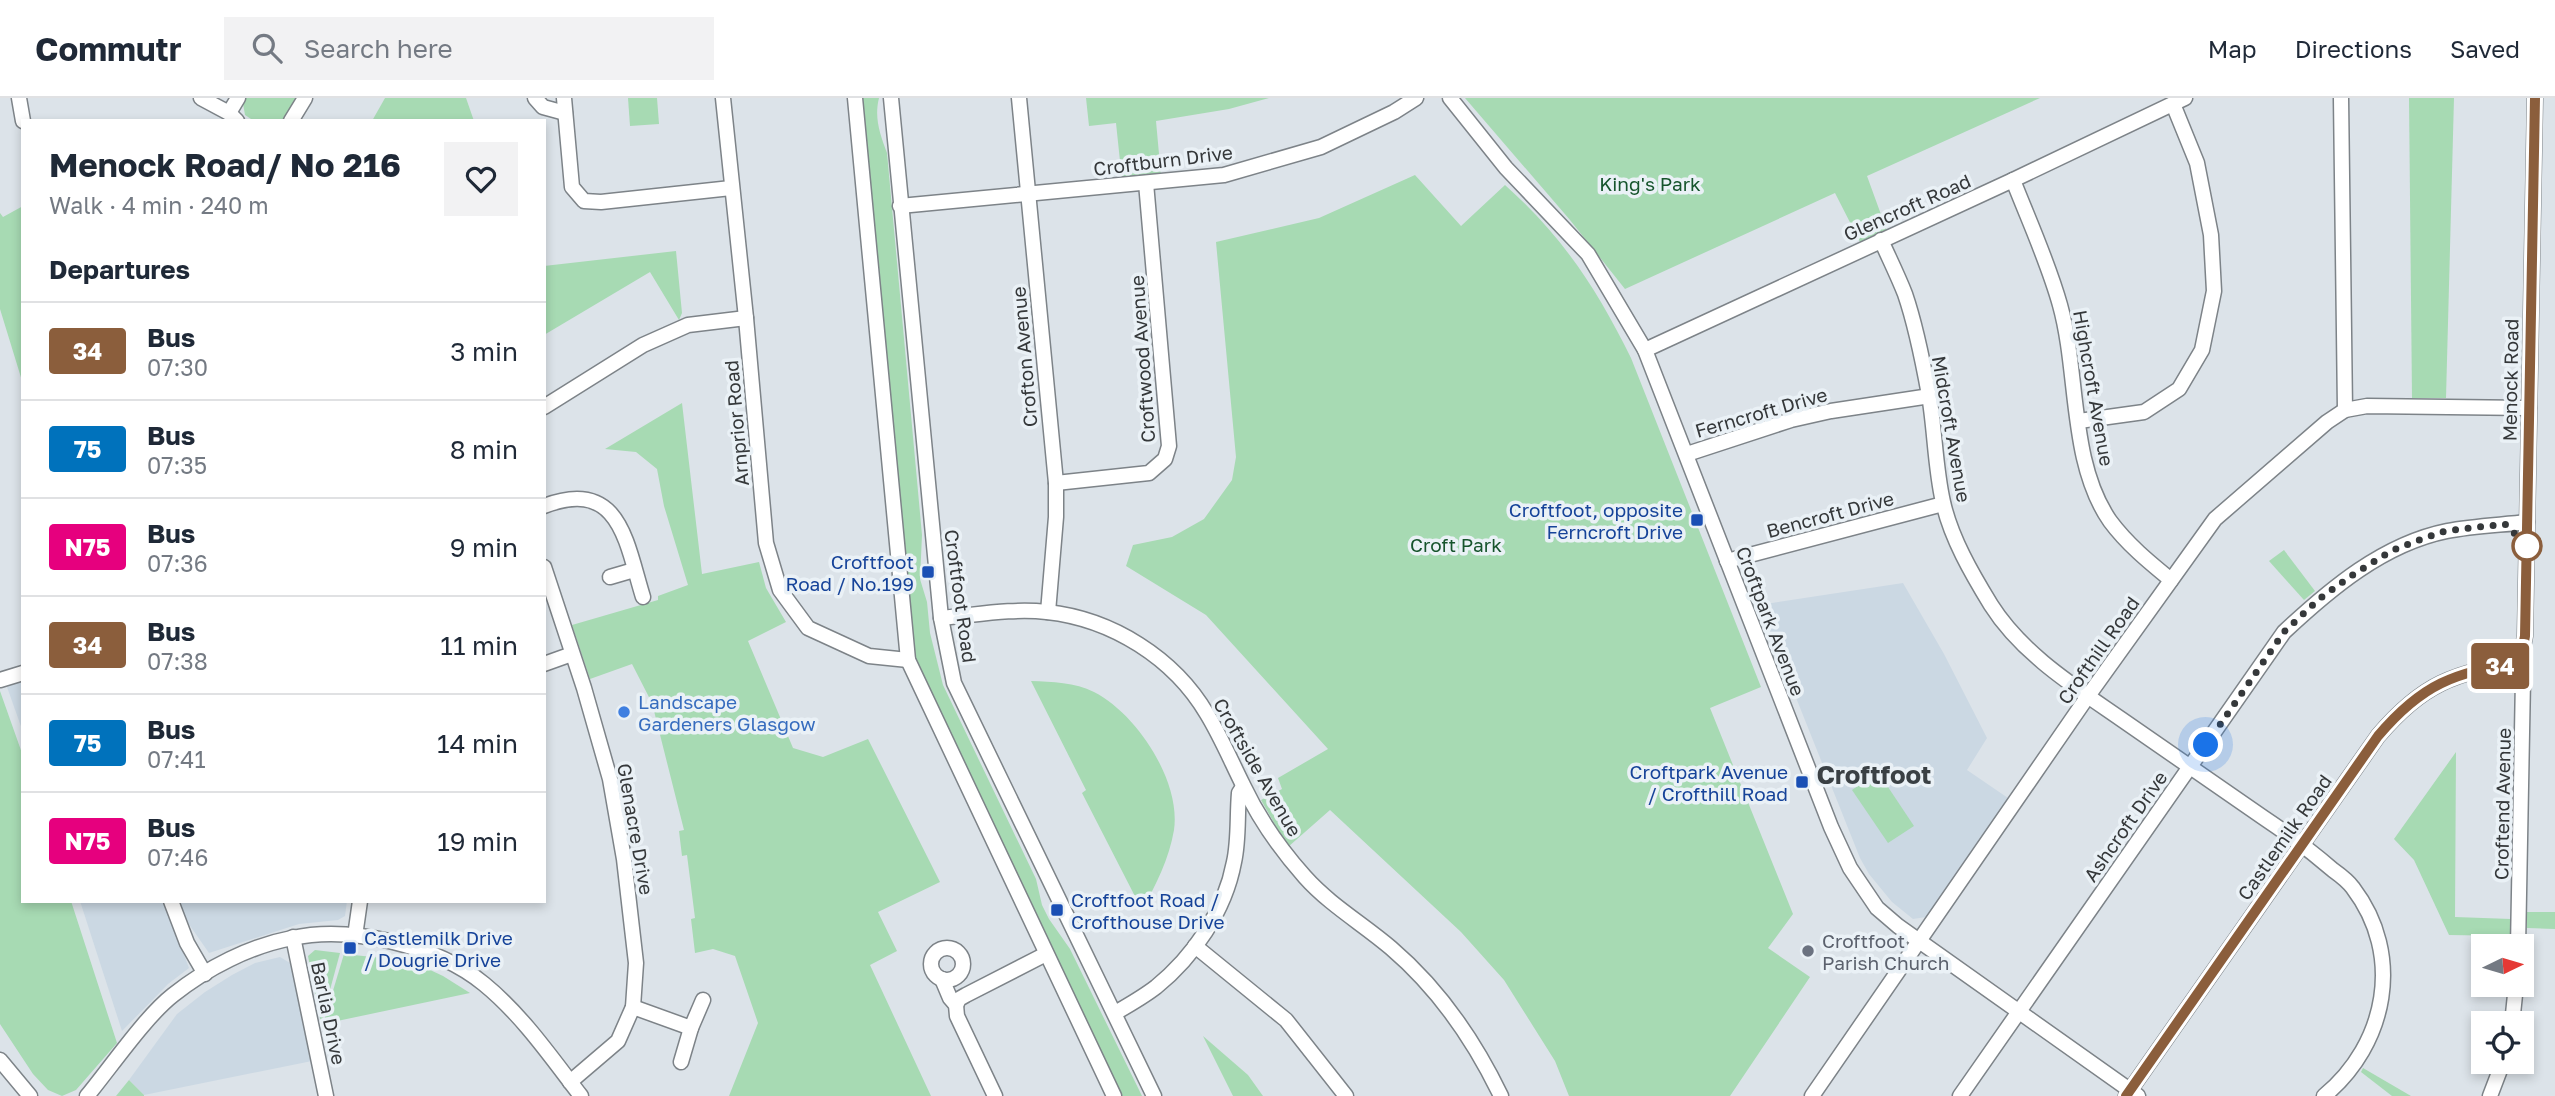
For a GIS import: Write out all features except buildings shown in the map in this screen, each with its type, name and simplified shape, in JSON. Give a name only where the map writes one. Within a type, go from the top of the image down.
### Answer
[{"type":"street","points":[[19,98],[23,119]]},
{"type":"street","points":[[201,98],[233,117],[238,98]]},
{"type":"street","points":[[292,119],[305,98]]},
{"type":"street","points":[[535,98],[543,107],[565,113]]},
{"type":"street","points":[[564,98],[572,187],[584,201],[601,202],[731,188]]},
{"type":"street","name":"Arnprior Road","points":[[723,98],[766,543],[780,590],[808,628],[869,656],[908,660]]},
{"type":"street","points":[[855,98],[908,660],[1114,1096]]},
{"type":"street","name":"Croftfoot Road","points":[[891,98],[941,618],[954,683],[1154,1096]]},
{"type":"street","name":"Crofton Avenue","points":[[1019,98],[1056,483],[1056,517],[1048,612]]},
{"type":"street","name":"Croftburn Drive","points":[[900,206],[1224,175],[1321,147],[1394,112],[1416,98]]},
{"type":"street","name":"Croftpark Avenue","points":[[1450,98],[1506,168],[1588,254],[1645,350],[1831,827],[1850,868],[1878,908],[1918,941],[2131,1094]]},
{"type":"street","points":[[2341,98],[2345,410],[2367,406],[2529,408]]},
{"type":"street","name":"Menock Road","points":[[2520,662],[2525,636],[2535,98]]},
{"type":"street","points":[[2079,421],[2144,412],[2179,389],[2202,350],[2214,290],[2211,234],[2197,163],[2179,101]]},
{"type":"street","name":"Glencroft Road","points":[[1645,350],[2179,101]]},
{"type":"street","name":"Highcroft Avenue","points":[[2013,180],[2060,305],[2070,350],[2082,453],[2090,480],[2109,519],[2126,541],[2171,580]]},
{"type":"street","name":"Croftwood Avenue","points":[[1056,483],[1149,473],[1165,459],[1170,446],[1146,183]]},
{"type":"street","name":"Midcroft Avenue","points":[[1881,240],[1905,296],[1930,396],[1943,504],[1969,566],[1993,608],[2028,650],[2088,696],[2303,844],[2352,886],[2375,929],[2383,961],[2383,989],[2377,1020],[2369,1042],[2355,1066],[2324,1096]]},
{"type":"street","points":[[546,406],[643,345],[688,325],[746,318]]},
{"type":"street","name":"Ferncroft Drive","points":[[1687,454],[1791,420],[1930,396]]},
{"type":"street","name":"Crofthill Road","points":[[1812,1096],[2088,696],[2215,519],[2327,422],[2345,410]]},
{"type":"street","points":[[546,505],[568,498],[587,499],[604,506],[622,532],[643,597]]},
{"type":"street","name":"Bencroft Drive","points":[[1727,561],[1943,504]]},
{"type":"street","name":"Ashcroft Drive","points":[[1960,1096],[2284,632],[2340,583],[2391,551],[2445,531],[2527,522]]},
{"type":"street","points":[[610,577],[634,570]]},
{"type":"street","name":"Glenacre Drive","points":[[546,573],[610,779],[624,859],[636,963],[633,1007],[618,1041],[570,1082]]},
{"type":"street","name":"Croftside Avenue","points":[[941,618],[1019,611],[1048,612],[1085,620],[1114,631],[1166,663],[1207,713],[1244,787],[1278,845],[1307,880],[1338,908],[1391,948],[1443,1002],[1469,1035],[1501,1096]]},
{"type":"street","points":[[546,663],[572,654]]},
{"type":"street","name":"Castlemilk Road","points":[[2131,1094],[2378,736],[2407,705],[2449,678],[2520,662]]},
{"type":"street","name":"Croftend Avenue","points":[[2518,934],[2523,679],[2520,662]]},
{"type":"street","points":[[0,678],[21,673]]},
{"type":"street","points":[[1115,1013],[1153,989],[1175,970],[1195,946],[1219,908],[1228,888],[1234,863],[1239,793],[1244,787]]},
{"type":"street","points":[[172,903],[187,943],[205,974]]},
{"type":"street","points":[[355,936],[360,903]]},
{"type":"street","points":[[88,1096],[172,996],[205,974],[244,954],[293,937],[318,935],[355,936],[390,942],[427,953],[466,970],[498,997],[528,1028],[581,1096]]},
{"type":"street","name":"Barlia Drive","points":[[293,937],[326,1096]]},
{"type":"street","points":[[1195,946],[1286,1020],[1346,1096]]},
{"type":"street","points":[[995,1096],[957,1016],[956,1005],[959,999],[1046,954]]},
{"type":"street","points":[[943,979],[950,998],[956,1005]]},
{"type":"street","points":[[681,1062],[703,1000]]},
{"type":"street","points":[[633,1007],[691,1028]]},
{"type":"street","points":[[0,1060],[30,1096]]},
{"type":"street","points":[[2490,1096],[2498,1074]]},
{"type":"shaded area","points":[[1903,583],[1944,654],[1987,738],[1967,770],[2008,798],[1926,917],[1913,919],[1892,902],[1869,874],[1860,858],[1759,605]]},
{"type":"shaded area","points":[[21,682],[21,726],[7,687]]},
{"type":"shaded area","points":[[81,903],[165,903],[189,968],[168,984],[122,1031]]},
{"type":"shaded area","points":[[177,903],[347,903],[345,916],[338,920],[299,924],[209,953],[177,907]]},
{"type":"shaded area","points":[[280,957],[290,963],[312,1061],[144,1095],[129,1080],[177,1014],[232,975],[255,963]]},
{"type":"green space","points":[[242,98],[299,98],[287,119],[251,119],[245,115]]},
{"type":"green space","points":[[385,98],[466,98],[473,119],[373,119]]},
{"type":"green space","points":[[628,98],[657,98],[659,124],[630,126]]},
{"type":"green space","points":[[862,98],[879,98],[877,119],[887,153],[922,535],[920,579],[943,685],[1036,879],[1042,905],[1070,949],[1142,1096],[1120,1096],[915,660]]},
{"type":"green space","points":[[1086,98],[1269,98],[1229,109],[1156,121],[1161,176],[1122,180],[1116,123],[1089,126]]},
{"type":"green space","name":"King's Park","points":[[1465,98],[2040,98],[1867,176],[1887,231],[1860,242],[1835,193],[1625,289],[1570,220]]},
{"type":"green space","points":[[2409,98],[2454,98],[2446,398],[2412,398]]},
{"type":"green space","name":"Croft Park","points":[[1415,175],[1461,226],[1505,185],[1544,224],[1577,265],[1605,309],[1631,358],[1761,687],[1710,708],[1793,914],[1768,948],[1810,977],[1730,1096],[1569,1096],[1555,1061],[1504,980],[1461,932],[1330,810],[1288,847],[1261,800],[1282,789],[1278,778],[1328,749],[1206,615],[1126,566],[1133,545],[1172,537],[1204,519],[1232,480],[1236,457],[1216,242],[1319,218]]},
{"type":"green space","points":[[21,207],[21,377],[0,309],[0,213],[3,217]]},
{"type":"green space","points":[[676,251],[682,313],[679,320],[650,272],[546,334],[546,266]]},
{"type":"green space","points":[[682,403],[702,574],[759,562],[766,588],[786,622],[748,641],[793,748],[823,757],[868,739],[940,882],[878,912],[897,951],[870,965],[931,1096],[729,1096],[758,1023],[735,956],[713,949],[695,953],[691,919],[695,918],[687,855],[682,856],[679,831],[684,830],[652,703],[632,664],[590,679],[572,625],[658,600],[658,596],[688,585],[664,506],[657,469],[636,452],[605,449]]},
{"type":"green space","points":[[2284,550],[2315,591],[2304,600],[2269,561]]},
{"type":"green space","points":[[1031,681],[1079,686],[1110,702],[1140,732],[1163,771],[1174,811],[1174,830],[1161,872],[1142,910],[1082,793],[1086,790]]},
{"type":"green space","points":[[0,691],[21,750],[21,903],[72,903],[117,1043],[76,1090],[62,1096],[48,1090],[33,1074],[0,1024]]},
{"type":"green space","points":[[2456,752],[2455,917],[2511,919],[2510,934],[2449,935],[2414,860],[2394,839]]},
{"type":"green space","points":[[1878,772],[1914,826],[1888,843],[1852,790]]},
{"type":"green space","points":[[2527,912],[2555,912],[2555,929],[2527,928]]},
{"type":"green space","points":[[315,950],[340,953],[321,1023],[308,956]]},
{"type":"green space","points":[[344,954],[411,961],[470,993],[323,1024]]},
{"type":"green space","points":[[1203,1036],[1248,1075],[1263,1096],[1233,1096]]},
{"type":"green space","points":[[2363,1068],[2411,1096],[2392,1096],[2361,1072]]},
{"type":"green space","points":[[129,1080],[144,1095],[144,1096],[116,1096]]},
{"type":"bus line","name":"34","points":[[2126,1096],[2394,717],[2425,691],[2449,678],[2520,662],[2525,636],[2535,98]]},
{"type":"place","name":"Croftfoot, opposite Ferncroft Drive","points":[[1697,520]]},
{"type":"place","name":"Croftfoot Road / No.199","points":[[928,572]]},
{"type":"place","name":"Landscape Gardeners Glasgow","points":[[624,712]]},
{"type":"place","name":"Croftpark Avenue / Crofthill Road","points":[[1802,782]]},
{"type":"place","name":"Croftfoot Road / Crofthouse Drive","points":[[1057,910]]},
{"type":"place","name":"Castlemilk Drive / Dougrie Drive","points":[[350,948]]},
{"type":"place","name":"Croftfoot Parish Church","points":[[1808,951]]},
{"type":"district","name":"Croftfoot","points":[[1874,774]]},
{"type":"route","points":[[2206,745],[2284,632],[2319,599],[2391,551],[2445,531],[2505,524],[2527,546]]}]
